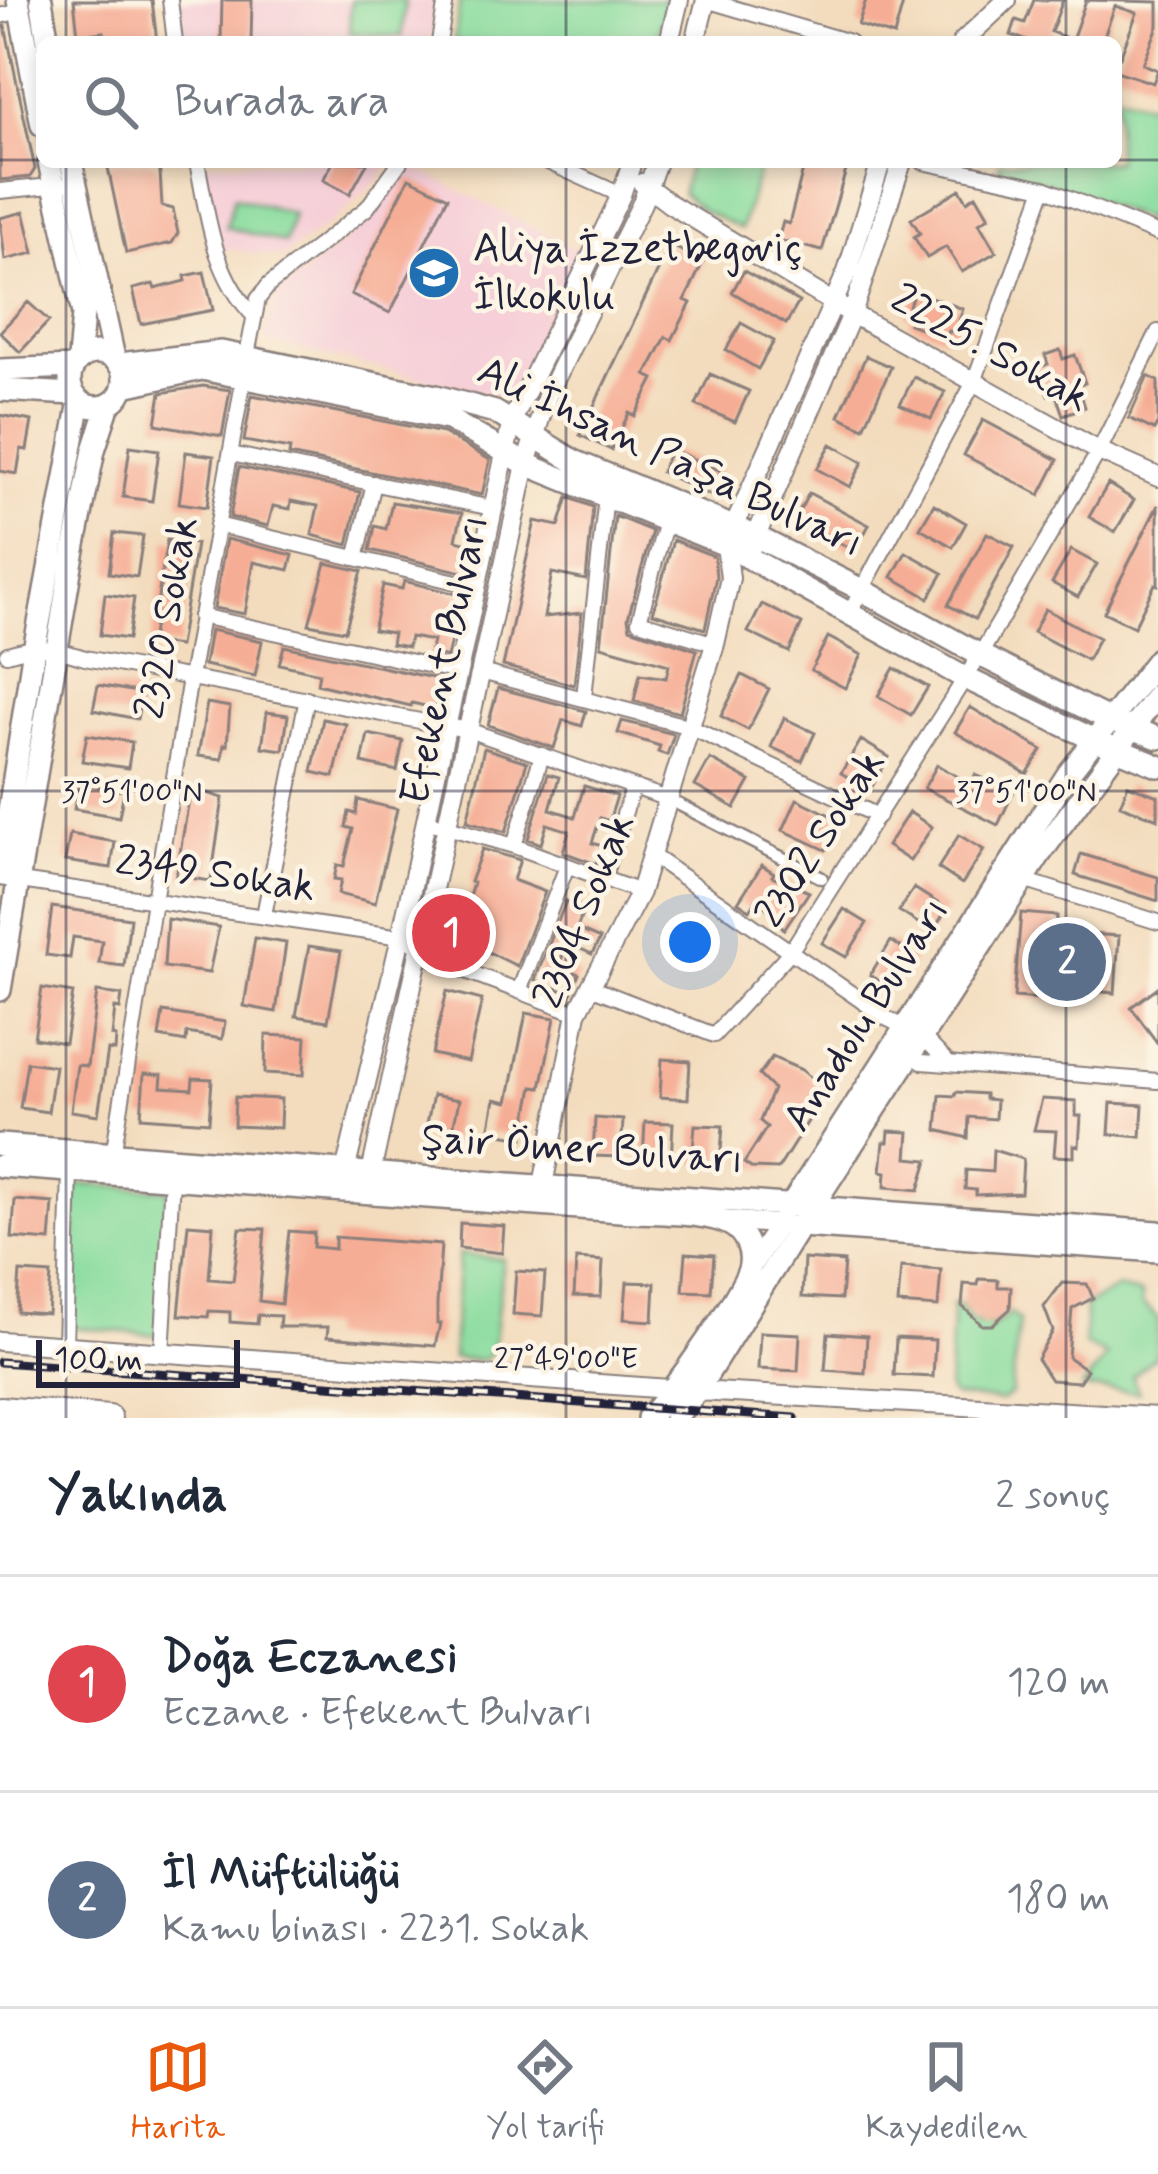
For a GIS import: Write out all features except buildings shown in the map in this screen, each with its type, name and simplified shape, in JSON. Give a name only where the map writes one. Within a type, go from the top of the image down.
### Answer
[{"type":"highway","points":[[0,1409],[109,1418]]},
{"type":"main road","points":[[41,0],[47,36]]},
{"type":"main road","points":[[13,9],[36,101]]},
{"type":"main road","points":[[0,990],[6,876],[45,655],[77,397],[70,376],[83,314],[66,177]]},
{"type":"main road","points":[[0,389],[77,397],[96,407],[119,397],[120,369],[66,177]]},
{"type":"main road","points":[[0,370],[76,363],[96,352],[120,369]]},
{"type":"main road","name":"Ali İhsan Paşa Bulvarı","points":[[120,369],[246,366],[436,395],[495,412],[574,461],[741,541],[862,590],[980,656],[1158,738]]},
{"type":"main road","name":"Ali İhsan Paşa Bulvarı","points":[[246,366],[448,419],[526,464],[666,521],[741,541]]},
{"type":"main road","points":[[45,655],[109,404]]},
{"type":"main road","points":[[741,541],[850,612],[963,676],[1158,766]]},
{"type":"main road","name":"Anadolu Bulvarı","points":[[648,1418],[686,1390],[904,1035],[1014,876],[1117,750],[1121,724],[1158,659]]},
{"type":"main road","name":"Anadolu Bulvarı","points":[[1014,876],[1068,774],[1095,740],[1158,694]]},
{"type":"main road","name":"Anadolu Bulvarı","points":[[796,1215],[840,1165],[904,1035]]},
{"type":"main road","name":"Şair Ömer Bulvarı","points":[[0,1145],[369,1184],[796,1215],[1158,1250]]},
{"type":"main road","points":[[840,1165],[846,1196],[866,1211]]},
{"type":"main road","name":"Şair Ömer Bulvarı","points":[[0,1166],[172,1178],[343,1181]]},
{"type":"main road","name":"Şair Ömer Bulvarı","points":[[541,1196],[717,1220]]},
{"type":"main road","name":"Şair Ömer Bulvarı","points":[[796,1215],[866,1211],[1158,1232]]},
{"type":"main road","points":[[717,1220],[735,1226],[748,1243],[750,1270]]},
{"type":"main road","name":"Anadolu Bulvarı","points":[[675,1418],[750,1270]]},
{"type":"street","points":[[170,0],[174,36]]},
{"type":"street","points":[[440,36],[446,0]]},
{"type":"street","points":[[670,36],[679,0]]},
{"type":"street","points":[[697,36],[706,0],[829,36]]},
{"type":"street","points":[[968,36],[1007,0]]},
{"type":"street","points":[[197,168],[218,262],[228,285],[254,316]]},
{"type":"street","points":[[254,316],[258,299],[269,285],[367,208],[396,168]]},
{"type":"street","points":[[577,168],[626,178],[646,194]]},
{"type":"street","name":"Efekent Bulvarı","points":[[343,1181],[447,827],[534,438],[548,396],[655,168]]},
{"type":"street","points":[[741,541],[847,272],[878,168]]},
{"type":"street","points":[[741,541],[852,314],[900,168]]},
{"type":"street","points":[[951,168],[1044,188],[1158,234]]},
{"type":"street","points":[[0,191],[66,177]]},
{"type":"street","name":"Efekent Bulvarı","points":[[369,1184],[426,821],[503,452],[512,422],[626,178]]},
{"type":"street","points":[[850,612],[974,382],[1044,188]]},
{"type":"street","name":"2225. Sokak","points":[[646,194],[974,382],[1099,451],[1158,477]]},
{"type":"street","name":"2320 Sokak","points":[[113,1154],[254,316]]},
{"type":"street","name":"2302 Sokak","points":[[590,987],[714,1035],[790,952],[980,656],[1099,451],[1158,332]]},
{"type":"street","points":[[230,454],[492,508]]},
{"type":"street","points":[[357,556],[374,484]]},
{"type":"street","points":[[584,697],[606,496]]},
{"type":"street","points":[[666,521],[639,621],[715,644]]},
{"type":"street","points":[[218,525],[477,587]]},
{"type":"street","name":"2304 Sokak","points":[[541,1196],[577,1013],[640,892],[741,541]]},
{"type":"street","points":[[200,616],[459,672]]},
{"type":"street","points":[[3,653],[85,658],[469,730],[668,799],[822,878]]},
{"type":"street","points":[[481,672],[690,727],[877,815]]},
{"type":"street","points":[[264,915],[307,698]]},
{"type":"street","points":[[514,846],[542,755]]},
{"type":"street","points":[[603,879],[633,787]]},
{"type":"street","points":[[426,821],[514,846],[640,892]]},
{"type":"street","points":[[652,855],[904,1035],[922,1062],[1158,1081]]},
{"type":"street","points":[[519,991],[567,866]]},
{"type":"street","name":"2349 Sokak","points":[[6,876],[410,941],[429,957],[577,1013]]},
{"type":"street","points":[[1014,876],[1158,922]]},
{"type":"street","points":[[64,1346],[70,1170]]},
{"type":"street","points":[[162,1354],[172,1178]]},
{"type":"street","name":"Şair Ömer Bulvarı","points":[[717,1220],[796,1215]]},
{"type":"street","name":"Anadolu Bulvarı","points":[[750,1270],[796,1215]]},
{"type":"street","points":[[0,1340],[686,1390],[1158,1417]]},
{"type":"shaded area","points":[[179,0],[437,0],[431,36],[184,36]]},
{"type":"shaded area","points":[[205,168],[385,168],[337,218],[282,257],[220,248]]},
{"type":"shaded area","name":"Aliya İzzetbegoviç İlkokulu","points":[[402,168],[415,168],[578,250],[512,388],[495,395],[263,341],[278,294],[378,209]]},
{"type":"green space","points":[[351,0],[405,0],[402,36],[349,33]]},
{"type":"green space","points":[[460,0],[668,0],[657,36],[455,36]]},
{"type":"green space","points":[[1122,96],[1158,107],[1158,225],[998,168],[1122,168]]},
{"type":"green space","points":[[688,168],[759,170],[741,229],[702,210],[682,193]]},
{"type":"green space","points":[[234,197],[293,214],[285,243],[226,227]]},
{"type":"green space","points":[[76,1184],[168,1190],[158,1335],[68,1327]]},
{"type":"green space","points":[[459,1254],[503,1259],[493,1351],[483,1360],[452,1358]]},
{"type":"green space","points":[[1118,1288],[1142,1294],[1142,1304],[1158,1318],[1156,1356],[1132,1377],[1139,1392],[1082,1388],[1107,1356],[1085,1345],[1085,1306]]},
{"type":"green space","points":[[953,1304],[982,1325],[994,1326],[1011,1313],[1019,1321],[1011,1394],[1002,1401],[953,1396],[948,1391]]},
{"type":"railway","points":[[0,1362],[795,1418]]},
{"type":"place","name":"Aliya İzzetbegoviç İlkokulu","points":[[434,273]]},
{"type":"place","name":"Doğa Eczanesi","points":[[451,933]]},
{"type":"place","name":"İl Müftülüğü","points":[[1067,962]]}]
